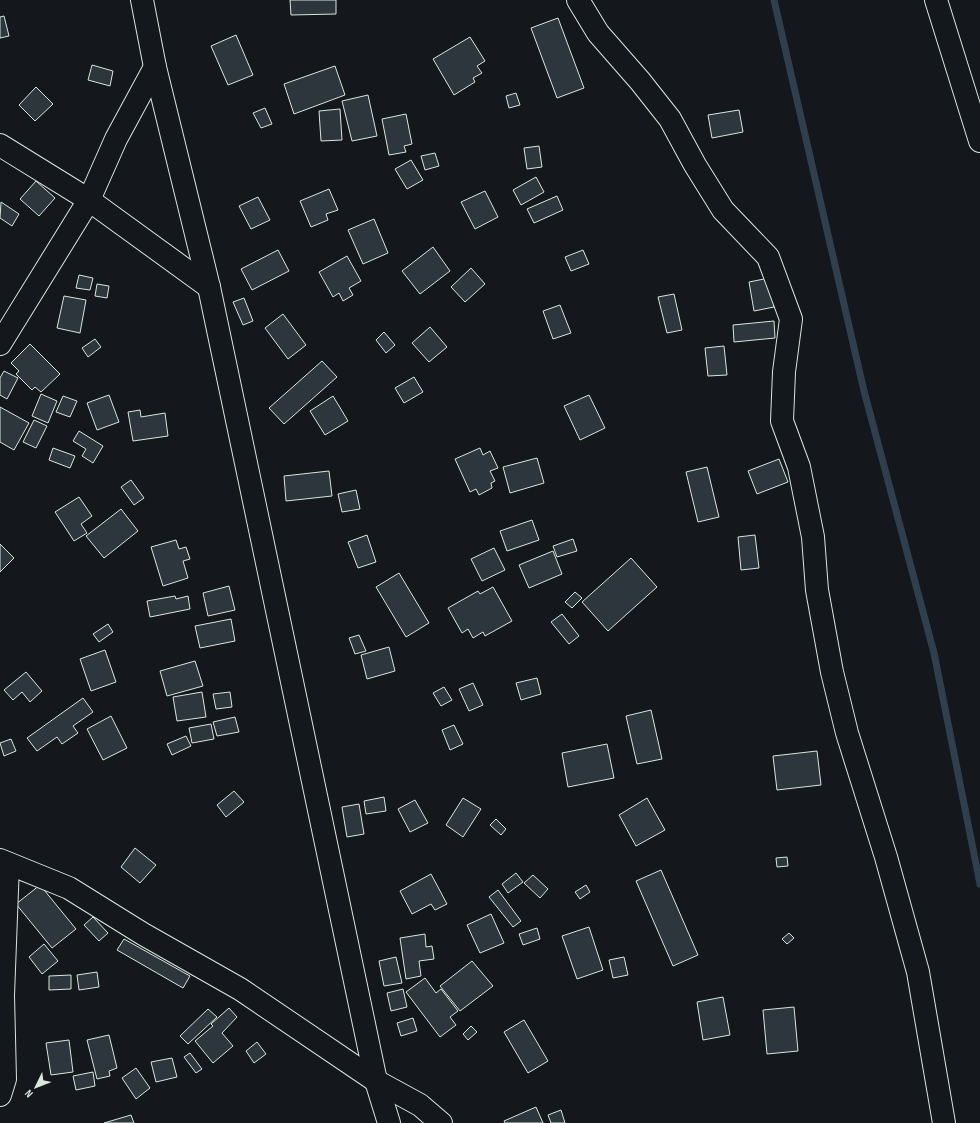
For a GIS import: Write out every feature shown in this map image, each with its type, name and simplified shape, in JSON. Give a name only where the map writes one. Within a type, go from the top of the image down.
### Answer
[{"type":"street","points":[[142,0],[155,66],[209,287],[376,1081],[389,1123]]},
{"type":"street","points":[[578,0],[598,33],[640,81],[670,119],[695,165],[724,210],[768,257],[791,319],[784,372],[782,421],[799,467],[813,537],[817,590],[832,672],[848,733],[886,856],[918,972],[944,1123]]},
{"type":"street","points":[[936,0],[980,141]]},
{"type":"street","points":[[0,344],[89,200],[116,139],[155,66]]},
{"type":"street","points":[[0,144],[89,200],[209,287]]},
{"type":"street","points":[[0,1095],[5,1079],[3,995],[4,862],[68,888],[143,934],[240,989],[376,1081],[420,1105],[442,1123]]},
{"type":"building","points":[[290,0],[336,0],[336,14],[291,15]]},
{"type":"building","points":[[4,16],[9,36],[0,38],[0,17]]},
{"type":"building","points":[[558,18],[584,88],[557,98],[531,28]]},
{"type":"building","points":[[236,35],[253,75],[228,85],[211,46]]},
{"type":"building","points":[[470,37],[485,61],[477,66],[482,73],[473,78],[475,82],[454,95],[433,59]]},
{"type":"building","points":[[92,65],[113,71],[110,86],[88,80]]},
{"type":"building","points":[[335,66],[345,95],[294,114],[284,84]]},
{"type":"building","points":[[36,87],[53,104],[35,121],[19,105]]},
{"type":"building","points":[[516,93],[520,105],[509,108],[506,96]]},
{"type":"building","points":[[368,95],[377,136],[352,141],[342,101]]},
{"type":"building","points":[[265,108],[272,124],[261,128],[253,113]]},
{"type":"building","points":[[340,109],[342,140],[321,141],[319,111]]},
{"type":"building","points":[[739,110],[743,132],[712,138],[708,115]]},
{"type":"building","points":[[406,114],[412,144],[404,146],[406,152],[389,155],[382,119]]},
{"type":"building","points":[[539,146],[542,167],[527,169],[524,148]]},
{"type":"building","points":[[435,153],[439,166],[425,170],[421,156]]},
{"type":"building","points":[[411,160],[423,180],[407,189],[395,169]]},
{"type":"building","points":[[536,177],[544,192],[521,205],[513,190]]},
{"type":"building","points":[[36,181],[55,198],[39,216],[20,199]]},
{"type":"building","points":[[329,189],[338,210],[326,214],[328,220],[311,227],[300,201]]},
{"type":"building","points":[[485,191],[498,217],[475,229],[461,202]]},
{"type":"building","points":[[557,196],[563,210],[534,223],[527,209]]},
{"type":"building","points":[[258,197],[270,220],[251,229],[239,206]]},
{"type":"building","points":[[1,202],[19,214],[12,226],[0,218]]},
{"type":"building","points":[[374,219],[388,253],[363,264],[348,230]]},
{"type":"building","points":[[433,247],[450,271],[420,294],[402,271]]},
{"type":"building","points":[[278,250],[289,271],[252,290],[241,269]]},
{"type":"building","points":[[583,250],[589,264],[571,271],[565,257]]},
{"type":"building","points":[[347,256],[361,281],[349,288],[353,295],[343,301],[339,293],[333,297],[319,272]]},
{"type":"building","points":[[471,268],[485,284],[465,302],[451,287]]},
{"type":"building","points":[[79,275],[93,278],[90,290],[76,288]]},
{"type":"building","points":[[769,278],[774,307],[754,311],[749,282]]},
{"type":"building","points":[[97,284],[109,286],[107,298],[95,296]]},
{"type":"building","points":[[674,294],[682,330],[667,333],[658,297]]},
{"type":"building","points":[[64,296],[86,300],[80,333],[57,328]]},
{"type":"building","points":[[244,298],[253,321],[243,325],[233,302]]},
{"type":"building","points":[[560,305],[571,333],[553,339],[543,311]]},
{"type":"building","points":[[283,314],[306,345],[288,359],[265,328]]},
{"type":"building","points":[[774,321],[775,338],[734,342],[733,325]]},
{"type":"building","points":[[430,327],[447,347],[429,362],[412,343]]},
{"type":"building","points":[[384,332],[395,345],[386,353],[376,340]]},
{"type":"building","points":[[95,339],[101,347],[88,357],[82,348]]},
{"type":"building","points":[[30,344],[60,374],[41,392],[35,387],[32,390],[16,374],[19,371],[11,363]]},
{"type":"building","points":[[724,346],[727,375],[708,376],[705,348]]},
{"type":"building","points":[[322,361],[337,377],[284,424],[269,408]]},
{"type":"building","points":[[4,371],[18,378],[7,399],[0,395],[0,378]]},
{"type":"building","points":[[414,377],[423,392],[404,403],[395,388]]},
{"type":"building","points":[[41,394],[57,401],[48,423],[32,416]]},
{"type":"building","points":[[109,395],[119,422],[97,430],[87,403]]},
{"type":"building","points":[[589,395],[605,428],[580,440],[564,406]]},
{"type":"building","points":[[63,396],[77,401],[70,417],[56,412]]},
{"type":"building","points":[[333,396],[348,421],[325,435],[310,411]]},
{"type":"building","points":[[0,407],[29,423],[14,450],[0,442]]},
{"type":"building","points":[[140,410],[141,417],[165,413],[168,436],[133,441],[128,412]]},
{"type":"building","points":[[34,420],[47,426],[36,448],[23,442]]},
{"type":"building","points":[[79,431],[103,446],[93,463],[82,456],[86,449],[73,441]]},
{"type":"building","points":[[53,448],[75,456],[70,468],[49,460]]},
{"type":"building","points":[[480,448],[483,455],[490,451],[498,468],[490,471],[495,481],[491,483],[492,488],[479,495],[476,489],[470,492],[455,459]]},
{"type":"building","points":[[537,458],[544,483],[510,493],[503,467]]},
{"type":"building","points":[[779,459],[788,482],[757,494],[748,471]]},
{"type":"building","points":[[707,467],[719,517],[698,522],[686,472]]},
{"type":"building","points":[[329,471],[332,496],[286,501],[284,476]]},
{"type":"building","points":[[131,480],[144,498],[134,505],[121,487]]},
{"type":"building","points":[[356,490],[360,509],[342,512],[338,494]]},
{"type":"building","points":[[79,497],[92,516],[81,524],[87,533],[74,541],[55,512]]},
{"type":"building","points":[[121,509],[138,531],[104,558],[86,536]]},
{"type":"building","points":[[532,520],[539,540],[507,551],[500,531]]},
{"type":"building","points":[[367,535],[376,562],[358,568],[348,542]]},
{"type":"building","points":[[755,535],[759,568],[741,570],[738,537]]},
{"type":"building","points":[[573,539],[577,551],[557,557],[553,546]]},
{"type":"building","points":[[176,540],[179,549],[186,547],[190,559],[183,561],[188,578],[163,586],[151,547]]},
{"type":"building","points":[[0,544],[14,558],[0,572]]},
{"type":"building","points":[[494,548],[505,570],[482,581],[471,559]]},
{"type":"building","points":[[553,551],[562,574],[529,588],[519,565]]},
{"type":"building","points":[[631,558],[657,587],[608,631],[582,602]]},
{"type":"building","points":[[399,573],[429,623],[406,637],[376,587]]},
{"type":"building","points":[[229,586],[235,610],[208,616],[203,593]]},
{"type":"building","points":[[493,587],[512,621],[485,636],[483,632],[473,638],[468,629],[462,633],[448,608],[478,591],[480,594]]},
{"type":"building","points":[[575,592],[582,598],[572,608],[565,602]]},
{"type":"building","points":[[175,596],[176,599],[188,596],[190,609],[150,617],[147,601]]},
{"type":"building","points":[[562,614],[579,636],[569,644],[551,622]]},
{"type":"building","points":[[231,619],[235,641],[200,648],[195,626]]},
{"type":"building","points":[[108,624],[113,632],[99,642],[93,634]]},
{"type":"building","points":[[359,635],[366,651],[355,654],[349,638]]},
{"type":"building","points":[[389,647],[395,671],[367,679],[361,655]]},
{"type":"building","points":[[105,650],[116,682],[91,691],[80,659]]},
{"type":"building","points":[[195,661],[203,686],[167,696],[160,671]]},
{"type":"building","points":[[26,672],[42,691],[30,702],[22,692],[13,700],[4,690]]},
{"type":"building","points":[[537,678],[541,694],[521,700],[516,683]]},
{"type":"building","points":[[473,683],[483,705],[469,711],[459,689]]},
{"type":"building","points":[[444,687],[452,700],[441,706],[433,693]]},
{"type":"building","points":[[202,692],[206,717],[177,721],[173,697]]},
{"type":"building","points":[[230,692],[232,707],[216,709],[213,694]]},
{"type":"building","points":[[83,698],[93,712],[73,726],[78,733],[62,744],[57,737],[37,751],[27,738]]},
{"type":"building","points":[[651,710],[662,759],[637,764],[626,716]]},
{"type":"building","points":[[111,716],[127,748],[103,760],[87,729]]},
{"type":"building","points":[[235,717],[239,732],[217,736],[213,722]]},
{"type":"building","points":[[211,724],[214,739],[192,743],[189,728]]},
{"type":"building","points":[[454,725],[463,744],[450,750],[442,730]]},
{"type":"building","points":[[186,736],[191,746],[172,755],[167,744]]},
{"type":"building","points":[[11,739],[16,751],[4,756],[0,743]]},
{"type":"building","points":[[607,744],[614,778],[568,787],[562,753]]},
{"type":"building","points":[[817,751],[821,785],[777,790],[773,756]]},
{"type":"building","points":[[234,791],[244,802],[226,817],[217,805]]},
{"type":"building","points":[[384,797],[386,811],[366,814],[364,801]]},
{"type":"building","points":[[463,798],[481,809],[463,837],[446,825]]},
{"type":"building","points":[[647,798],[665,830],[636,846],[619,815]]},
{"type":"building","points":[[415,800],[428,823],[410,832],[398,809]]},
{"type":"building","points":[[359,804],[364,834],[347,837],[342,807]]},
{"type":"building","points":[[496,819],[506,829],[501,835],[490,825]]},
{"type":"building","points":[[135,848],[156,865],[140,883],[121,867]]},
{"type":"building","points":[[787,857],[788,866],[777,867],[776,858]]},
{"type":"building","points":[[661,870],[698,955],[673,966],[636,881]]},
{"type":"building","points":[[516,873],[523,882],[508,893],[502,884]]},
{"type":"building","points":[[431,874],[447,904],[435,910],[431,904],[412,914],[400,891]]},
{"type":"building","points":[[533,875],[548,889],[540,898],[524,883]]},
{"type":"building","points":[[40,885],[76,929],[52,948],[16,904]]},
{"type":"building","points":[[586,885],[590,892],[580,899],[575,892]]},
{"type":"building","points":[[498,890],[521,921],[513,927],[489,897]]},
{"type":"building","points":[[491,914],[504,943],[480,953],[467,925]]},
{"type":"building","points":[[93,917],[108,933],[99,941],[84,925]]},
{"type":"building","points":[[589,927],[603,970],[577,979],[562,936]]},
{"type":"building","points":[[537,928],[540,939],[523,945],[519,934]]},
{"type":"building","points":[[789,933],[794,938],[787,944],[782,939]]},
{"type":"building","points":[[425,934],[426,947],[432,946],[434,959],[419,961],[421,976],[406,979],[400,938]]},
{"type":"building","points":[[124,939],[190,976],[183,988],[117,950]]},
{"type":"building","points":[[44,944],[58,961],[42,974],[29,957]]},
{"type":"building","points":[[396,957],[402,983],[384,986],[379,961]]},
{"type":"building","points":[[624,957],[628,975],[613,978],[609,960]]},
{"type":"building","points":[[472,961],[493,986],[460,1011],[440,986]]},
{"type":"building","points":[[97,972],[99,987],[79,990],[77,975]]},
{"type":"building","points":[[71,975],[71,989],[49,990],[49,976]]},
{"type":"building","points":[[425,978],[436,993],[441,989],[458,1011],[450,1017],[456,1025],[440,1037],[406,992]]},
{"type":"building","points":[[403,989],[407,1007],[391,1011],[387,993]]},
{"type":"building","points":[[723,997],[730,1035],[703,1040],[697,1002]]},
{"type":"building","points":[[794,1007],[798,1051],[767,1054],[763,1010]]},
{"type":"building","points":[[229,1008],[237,1017],[222,1033],[233,1046],[213,1063],[195,1041],[213,1026],[211,1024]]},
{"type":"building","points":[[208,1009],[217,1017],[188,1044],[180,1036]]},
{"type":"building","points":[[413,1018],[417,1031],[401,1036],[397,1023]]},
{"type":"building","points":[[524,1020],[548,1061],[528,1073],[504,1032]]},
{"type":"building","points":[[471,1026],[477,1032],[468,1040],[463,1034]]},
{"type":"building","points":[[109,1035],[117,1068],[109,1071],[110,1076],[97,1079],[87,1040]]},
{"type":"building","points":[[69,1040],[73,1072],[51,1075],[46,1043]]},
{"type":"building","points":[[257,1042],[266,1054],[254,1063],[246,1051]]},
{"type":"building","points":[[190,1053],[202,1069],[196,1073],[184,1057]]},
{"type":"building","points":[[172,1058],[177,1077],[156,1082],[151,1062]]},
{"type":"building","points":[[136,1068],[150,1088],[136,1099],[122,1078]]},
{"type":"building","points":[[93,1072],[95,1086],[76,1090],[73,1076]]},
{"type":"building","points":[[536,1107],[543,1123],[505,1123],[504,1121]]},
{"type":"building","points":[[561,1110],[565,1123],[551,1123],[548,1115]]},
{"type":"building","points":[[131,1115],[134,1123],[104,1123]]},
{"type":"waterway","points":[[774,0],[864,391],[934,653],[980,884]]}]
